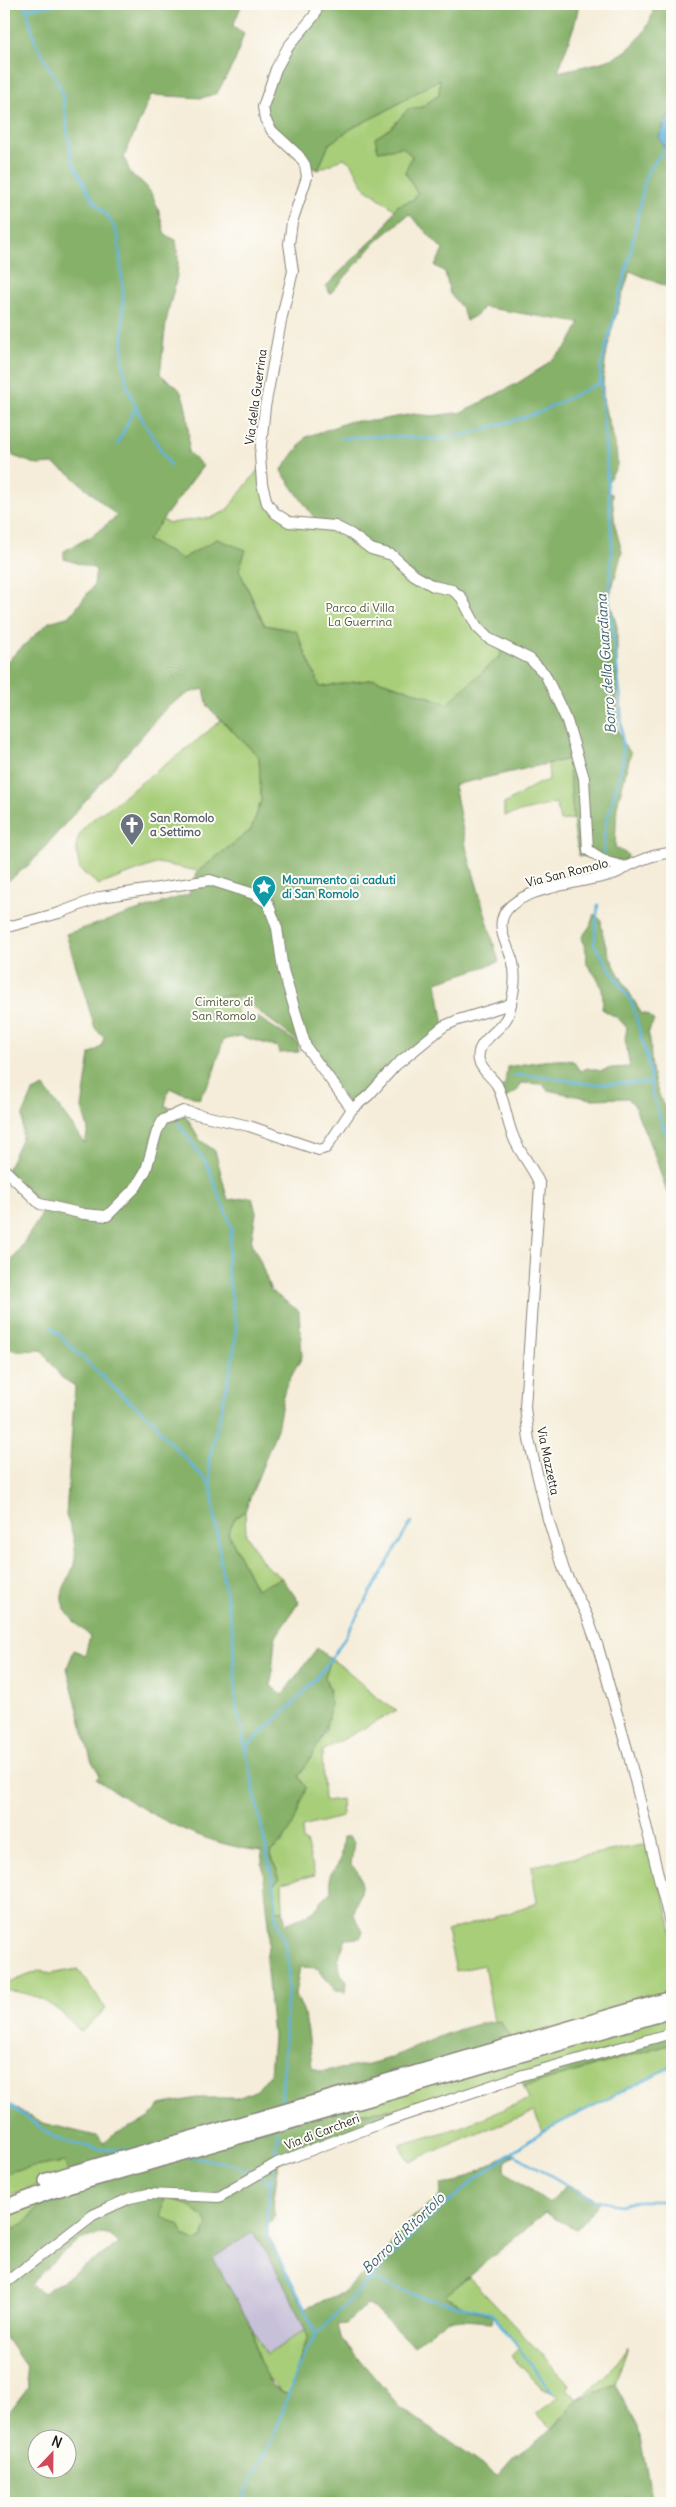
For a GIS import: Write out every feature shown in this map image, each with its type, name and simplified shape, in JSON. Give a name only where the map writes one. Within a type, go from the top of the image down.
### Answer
[{"type":"highway","points":[[4,2197],[70,2174],[672,1999]]},
{"type":"highway","points":[[4,2208],[53,2190],[672,2010]]},
{"type":"street","name":"Via della Guerrina","points":[[319,4],[314,16],[288,47],[280,62],[263,107],[265,119],[272,131],[299,156],[305,165],[306,177],[292,222],[289,244],[293,270],[282,316],[265,407],[260,455],[262,484],[267,503],[276,513],[289,522],[335,526],[371,549],[392,555],[414,575],[433,586],[452,590],[461,597],[477,627],[488,638],[530,659],[545,674],[567,721],[584,778],[588,850],[607,862],[626,867]]},
{"type":"street","name":"Via San Romolo","points":[[511,1004],[515,981],[514,964],[503,935],[502,920],[506,910],[514,902],[528,894],[617,873],[626,867],[661,854],[672,853]]},
{"type":"street","points":[[4,928],[60,913],[101,897],[210,880],[254,894],[268,903],[277,928],[283,970],[306,1047],[352,1109]]},
{"type":"street","points":[[4,1169],[40,1204],[84,1214],[107,1216],[136,1187],[146,1170],[157,1131],[163,1120],[182,1111],[249,1126],[319,1150],[326,1148],[352,1109],[369,1095],[396,1065],[444,1026],[511,1004]]},
{"type":"street","name":"Via Mazzetta","points":[[511,1004],[508,1018],[502,1027],[484,1041],[479,1060],[482,1067],[496,1083],[503,1100],[513,1137],[534,1170],[540,1185],[525,1407],[529,1440],[548,1519],[576,1598],[587,1616],[612,1695],[663,1888],[672,1931]]},
{"type":"street","name":"Via di Carcheri","points":[[4,2284],[93,2216],[130,2198],[148,2194],[219,2196],[277,2163],[387,2121],[523,2074],[672,2033]]},
{"type":"shaded area","points":[[253,2232],[285,2285],[306,2329],[267,2355],[213,2257]]},
{"type":"green space","points":[[4,4],[242,4],[233,26],[244,33],[235,61],[217,93],[202,98],[151,95],[124,157],[131,175],[146,186],[155,200],[165,235],[176,240],[177,275],[167,316],[160,374],[177,387],[182,395],[188,419],[188,452],[203,466],[147,540],[182,559],[217,539],[246,550],[239,570],[264,625],[296,631],[320,687],[375,679],[448,703],[501,655],[500,643],[488,638],[461,597],[433,586],[351,534],[320,526],[281,471],[306,437],[351,421],[373,421],[413,414],[433,416],[463,412],[516,384],[543,367],[568,346],[580,323],[483,307],[478,314],[466,321],[462,308],[450,294],[445,272],[435,266],[443,250],[409,214],[377,241],[330,294],[326,286],[383,230],[397,206],[414,199],[417,193],[405,172],[412,156],[402,147],[378,151],[375,138],[391,128],[408,109],[422,107],[439,95],[440,79],[384,112],[354,127],[329,144],[318,170],[305,165],[265,119],[266,93],[319,4],[579,4],[575,23],[558,72],[612,59],[625,52],[647,27],[654,4],[672,4],[672,109],[663,124],[664,147],[672,151],[672,289],[630,271],[611,332],[603,379],[604,404],[617,454],[617,466],[610,478],[607,491],[612,494],[615,526],[622,552],[609,599],[617,627],[617,727],[622,742],[631,753],[617,806],[615,847],[628,855],[625,861],[579,856],[574,829],[568,759],[454,785],[467,851],[499,962],[437,982],[444,1026],[352,1109],[306,1047],[238,996],[212,996],[211,1021],[237,1022],[259,1018],[298,1043],[299,1052],[279,1053],[277,1047],[240,1036],[223,1040],[212,1078],[199,1099],[169,1088],[165,1106],[183,1111],[200,1140],[215,1151],[228,1200],[252,1197],[256,1213],[251,1243],[259,1258],[271,1291],[299,1311],[302,1357],[285,1388],[277,1429],[245,1511],[235,1518],[228,1533],[256,1589],[282,1578],[299,1602],[275,1638],[271,1686],[282,1695],[317,1648],[331,1659],[325,1678],[330,1703],[325,1729],[320,1742],[299,1776],[306,1788],[297,1816],[284,1838],[270,1852],[280,1879],[274,1884],[276,1909],[283,1910],[286,1924],[313,1912],[331,1891],[330,1875],[340,1861],[343,1837],[350,1837],[354,1841],[351,1865],[360,1876],[361,1888],[354,1915],[363,1932],[360,1938],[346,1939],[339,1956],[338,1966],[347,1981],[346,1992],[336,1991],[317,1968],[300,1967],[295,1994],[303,2010],[308,2031],[312,2067],[321,2071],[370,2064],[456,2030],[500,2021],[515,2045],[70,2174],[64,2162],[16,2170],[4,2175],[4,2101],[39,2122],[96,2136],[105,2143],[111,2137],[148,2118],[159,2105],[197,2098],[238,2098],[257,2090],[270,2074],[273,2036],[266,1961],[270,1933],[261,1851],[217,1842],[174,1825],[134,1804],[96,1779],[100,1775],[91,1760],[67,1668],[74,1650],[85,1655],[90,1636],[71,1618],[65,1609],[62,1599],[63,1589],[75,1558],[74,1540],[66,1516],[75,1386],[61,1377],[42,1350],[16,1351],[4,1347],[4,1273],[41,1216],[40,1203],[7,1170],[22,1137],[23,1115],[33,1092],[44,1087],[85,1143],[88,1129],[82,1108],[90,1054],[101,1047],[104,1038],[95,1028],[66,934],[189,894],[198,871],[251,830],[261,801],[259,757],[208,707],[204,689],[189,693],[167,707],[30,864],[4,884],[4,664],[49,622],[70,616],[94,585],[96,569],[64,559],[64,551],[92,536],[117,516],[70,474],[53,464],[38,465],[13,456],[4,431],[4,415],[6,413],[4,339]]},
{"type":"green space","points":[[440,78],[439,94],[422,107],[408,110],[391,128],[375,138],[379,151],[402,147],[412,156],[405,172],[417,193],[414,199],[397,206],[395,210],[364,187],[352,164],[344,158],[318,170],[329,144],[354,127],[384,112]]},
{"type":"green space","name":"Parco di Villa La Guerrina","points":[[261,466],[267,503],[289,522],[335,526],[452,590],[500,643],[501,655],[448,703],[375,679],[320,687],[296,631],[265,625],[239,570],[217,539],[182,559],[147,540],[162,520],[170,523],[213,517],[226,511]]},
{"type":"green space","points":[[221,720],[259,757],[261,801],[251,830],[198,871],[158,863],[99,885],[80,870],[77,844],[79,836],[86,825]]},
{"type":"green space","points":[[568,759],[574,819],[560,821],[556,803],[504,816],[504,804],[532,787],[549,780],[548,764]]},
{"type":"green space","points":[[594,914],[601,920],[610,957],[622,980],[641,1013],[649,1015],[654,1021],[648,1032],[655,1082],[670,1118],[668,1129],[672,1141],[672,1215],[671,1196],[667,1193],[656,1159],[634,1105],[628,1098],[591,1099],[547,1090],[543,1084],[520,1083],[518,1090],[503,1100],[498,1089],[505,1085],[507,1067],[522,1064],[550,1060],[567,1060],[573,1061],[580,1071],[587,1068],[601,1071],[611,1068],[630,1067],[625,1039],[627,1028],[619,1019],[602,1009],[602,989],[586,963],[587,955],[582,937],[590,926]]},
{"type":"green space","name":"Cimitero di San Romolo","points":[[211,996],[238,996],[237,1022],[211,1021]]},
{"type":"green space","points":[[245,1511],[246,1535],[265,1565],[282,1578],[256,1589],[228,1533],[235,1518]]},
{"type":"green space","points":[[331,1659],[371,1693],[397,1710],[322,1751],[324,1801],[341,1799],[342,1817],[302,1827],[303,1841],[306,1842],[315,1875],[282,1883],[283,1910],[276,1910],[274,1884],[280,1879],[270,1852],[284,1841],[299,1776],[326,1731],[330,1689],[325,1678]]},
{"type":"green space","points":[[652,1843],[672,1931],[672,1999],[515,2045],[500,2022],[494,2022],[484,1965],[456,1971],[447,1931],[509,1913],[537,1902],[531,1866]]},
{"type":"green space","points":[[78,1969],[106,2009],[81,2032],[47,2002],[26,1994],[4,1991],[4,1985],[41,1970],[50,1974]]},
{"type":"green space","points":[[672,2010],[672,2033],[410,2113],[396,2109],[355,2113],[345,2105]]},
{"type":"green space","points":[[672,2033],[672,2043],[524,2087],[519,2076]]},
{"type":"green space","points":[[672,2043],[672,2066],[543,2132],[534,2112],[474,2134],[410,2162],[400,2145],[458,2128],[529,2099],[524,2087]]},
{"type":"green space","points":[[345,2105],[355,2113],[396,2109],[410,2113],[277,2163],[273,2205],[275,2216],[267,2227],[267,2233],[304,2308],[342,2293],[379,2262],[395,2238],[412,2218],[439,2197],[441,2185],[455,2183],[512,2153],[516,2155],[506,2161],[504,2171],[549,2203],[567,2184],[600,2202],[576,2230],[546,2212],[445,2296],[468,2309],[493,2315],[492,2322],[448,2319],[413,2346],[374,2308],[366,2305],[346,2324],[337,2325],[340,2337],[399,2406],[497,2476],[514,2457],[553,2429],[578,2399],[615,2384],[638,2427],[653,2503],[9,2503],[4,2499],[4,2414],[10,2411],[28,2387],[26,2367],[4,2335],[4,2235],[26,2222],[53,2190]],"holes":[[[165,2195],[183,2203],[204,2218],[208,2223],[203,2238],[196,2241],[183,2236],[180,2226],[162,2216]],[[253,2232],[285,2285],[308,2336],[288,2395],[272,2386],[257,2356],[252,2328],[213,2258]],[[102,2233],[110,2235],[119,2244],[43,2293],[31,2285],[68,2248],[80,2240]]]},
{"type":"green space","points":[[64,2162],[70,2174],[4,2197],[4,2175],[16,2170]]},
{"type":"green space","points":[[53,2190],[26,2222],[4,2235],[4,2208]]},
{"type":"green space","points":[[165,2195],[200,2213],[208,2223],[203,2238],[196,2241],[183,2236],[162,2216]]},
{"type":"green space","points":[[469,2277],[570,2385],[567,2390],[578,2399],[552,2429],[536,2413],[559,2397],[542,2388],[511,2356],[519,2348],[493,2315],[468,2309],[444,2296]]},
{"type":"green space","points":[[252,2328],[267,2355],[306,2329],[308,2336],[288,2395],[279,2389],[266,2375],[258,2358]]},
{"type":"green space","points":[[628,2346],[615,2384],[578,2399],[605,2378]]},
{"type":"water","points":[[672,109],[672,151],[664,147],[659,137]]},
{"type":"waterway","points":[[25,4],[36,43],[62,91],[72,160],[92,199],[109,218],[118,236],[123,290],[123,362],[128,389],[143,421],[170,465]]},
{"type":"waterway","points":[[27,9],[60,4]]},
{"type":"waterway","name":"Borro della Guardiana","points":[[603,854],[605,827],[623,761],[620,693],[609,597],[612,544],[600,370],[630,255],[647,173],[666,146]]},
{"type":"waterway","points":[[341,438],[378,436],[439,439],[464,435],[538,413],[601,382]]},
{"type":"waterway","points":[[117,445],[135,408]]},
{"type":"waterway","points":[[598,905],[594,944],[632,1003],[649,1065],[652,1094],[672,1151]]},
{"type":"waterway","points":[[514,1075],[542,1076],[590,1084],[651,1083]]},
{"type":"waterway","points":[[178,1123],[207,1164],[232,1228],[227,1267],[236,1328],[235,1343],[231,1369],[209,1460],[222,1573],[233,1633],[236,1703],[275,1892],[276,1919],[285,1942],[289,1970],[281,2106]]},
{"type":"waterway","points":[[51,1327],[117,1391],[154,1421],[164,1436],[209,1484]]},
{"type":"waterway","points":[[244,1749],[294,1703],[324,1669],[342,1642],[411,1522]]},
{"type":"waterway","name":"Borro di Ritortolo","points":[[241,2503],[276,2430],[299,2365],[316,2335],[421,2226],[479,2176],[540,2133],[672,2066]]},
{"type":"waterway","points":[[4,2101],[56,2139],[100,2149],[130,2150]]},
{"type":"waterway","points":[[274,2161],[278,2131]]},
{"type":"waterway","points":[[512,2153],[593,2200],[620,2205],[637,2201],[672,2201]]},
{"type":"waterway","points":[[190,2157],[231,2165],[254,2174]]},
{"type":"waterway","points":[[273,2169],[267,2210],[268,2239],[300,2297],[316,2335]]},
{"type":"waterway","points":[[259,2176],[271,2182]]},
{"type":"waterway","points":[[372,2279],[423,2298],[488,2312],[493,2315],[553,2393]]},
{"type":"place","name":"San Romolo a Settimo","points":[[132,846]]},
{"type":"place","name":"Monumento ai caduti di San Romolo","points":[[264,908]]}]
